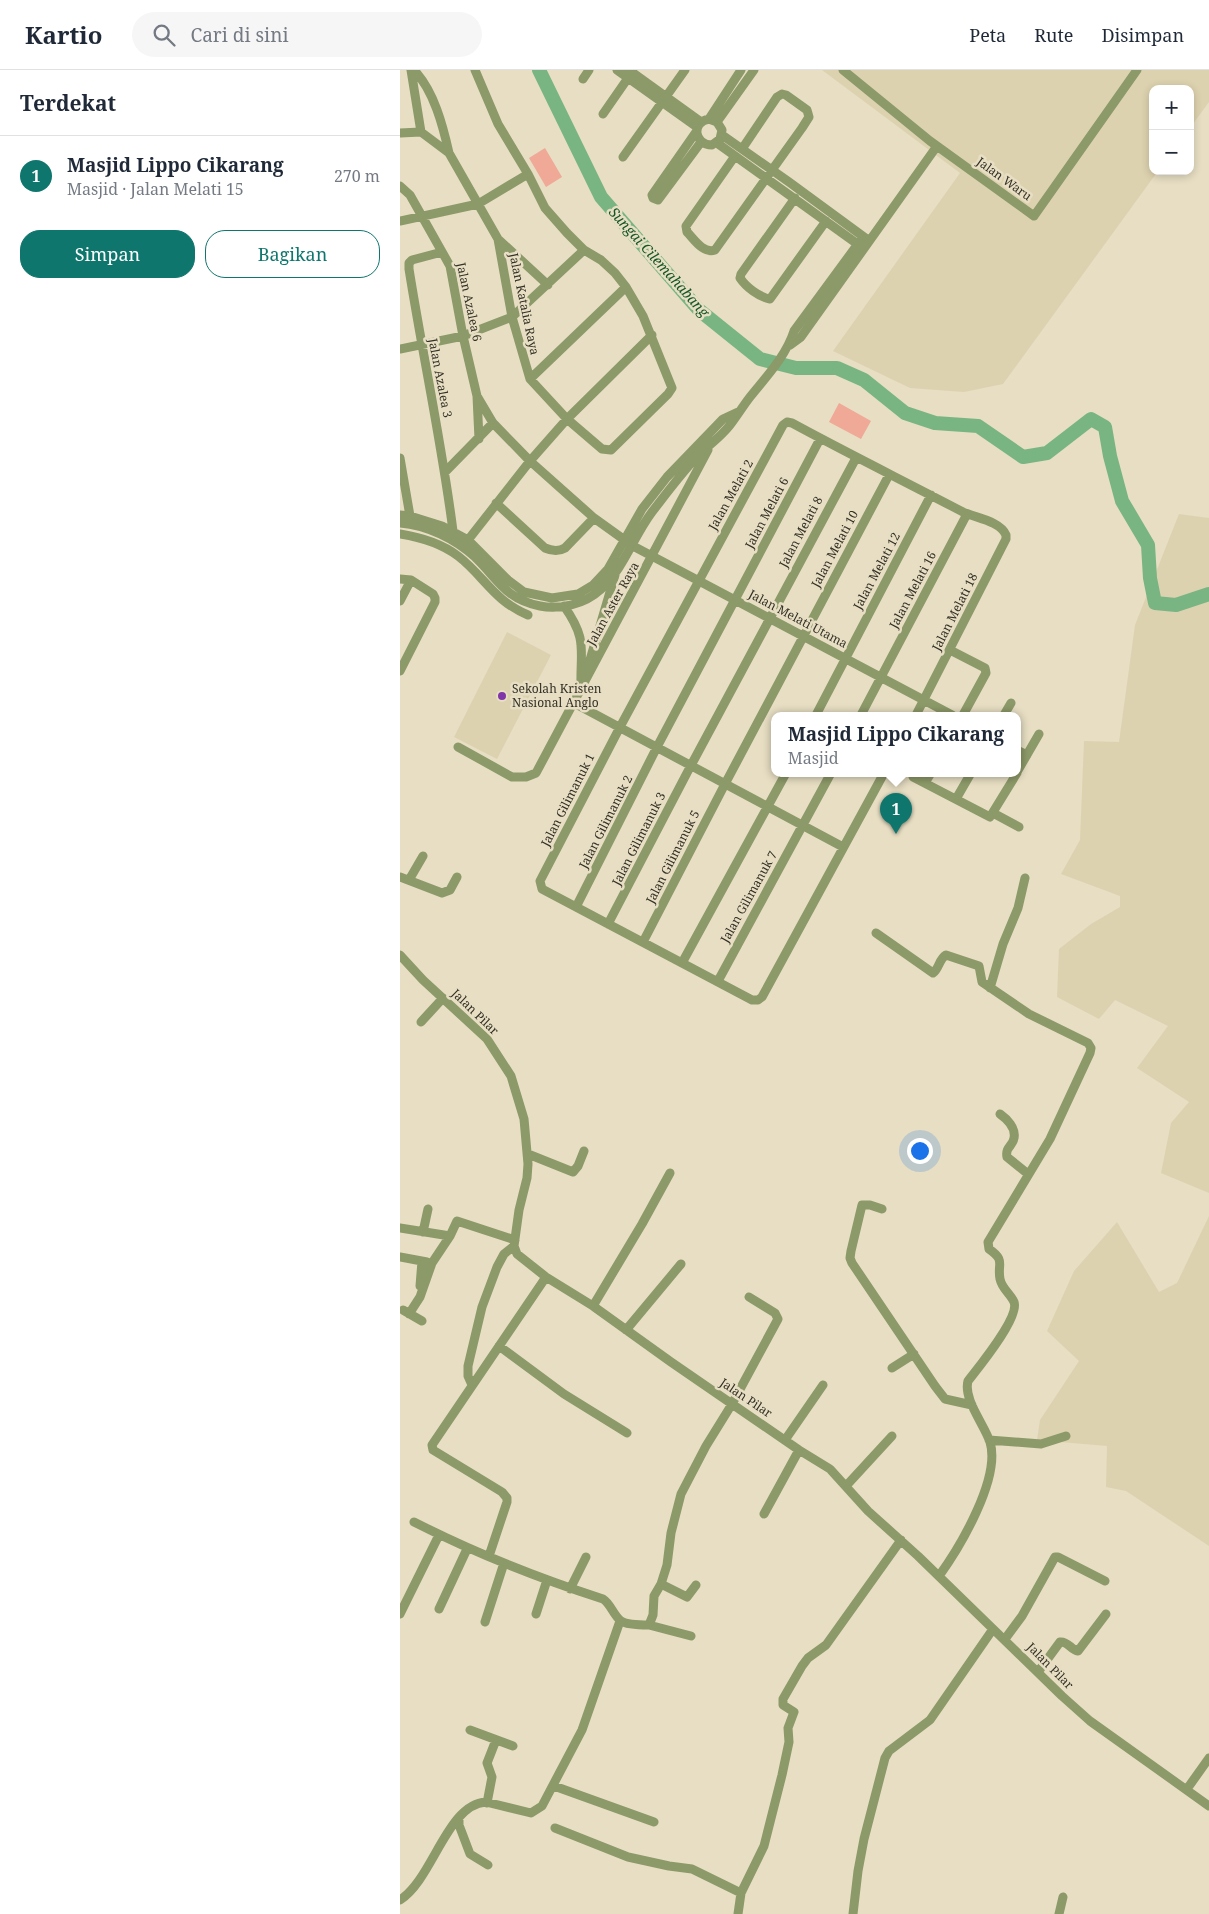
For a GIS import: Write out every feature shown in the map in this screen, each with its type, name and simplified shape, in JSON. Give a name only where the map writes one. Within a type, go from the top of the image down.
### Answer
[{"type":"street","points":[[400,133],[421,132],[413,70]]},
{"type":"street","name":"Jalan Katalia Raya","points":[[413,70],[426,86],[445,134],[449,154],[498,239],[548,285]]},
{"type":"street","points":[[456,555],[530,461],[567,419],[652,335],[626,287],[615,273],[601,260],[584,250],[545,208],[528,174],[498,124],[475,70]]},
{"type":"street","points":[[583,79],[589,70]]},
{"type":"street","points":[[617,70],[632,73],[664,99],[704,124],[722,130],[720,139],[712,145],[701,142]]},
{"type":"street","points":[[623,157],[685,70]]},
{"type":"street","points":[[740,70],[704,124],[652,195],[653,198],[658,200],[701,142],[704,124],[754,70]]},
{"type":"street","name":"Jalan Waru","points":[[843,70],[937,146],[1034,216],[1137,70]]},
{"type":"street","points":[[603,114],[632,73]]},
{"type":"street","points":[[735,156],[686,226],[687,232],[705,250],[715,250],[809,117],[807,110],[786,95],[782,94],[777,97],[742,149]]},
{"type":"street","name":"Jalan Katalia Raya","points":[[421,132],[449,154]]},
{"type":"street","points":[[720,139],[742,149],[795,198],[864,243]]},
{"type":"street","points":[[720,139],[735,156],[769,174],[833,222]]},
{"type":"street","points":[[400,515],[410,516],[453,531],[524,592],[552,598],[578,594],[593,585],[608,569],[642,509],[667,477],[723,419],[738,411],[763,382],[790,344],[802,337],[818,307],[937,146]]},
{"type":"street","points":[[400,221],[478,204],[528,174]]},
{"type":"street","name":"Jalan Azalea 6","points":[[400,186],[410,195],[424,217],[452,272],[463,336],[477,396],[479,439]]},
{"type":"street","points":[[795,198],[741,274],[740,278],[743,283],[764,298],[770,299],[833,222]]},
{"type":"street","name":"Jalan Katalia Raya","points":[[498,239],[512,317],[530,380],[567,419],[602,449],[608,451],[672,388],[652,335]]},
{"type":"street","points":[[400,349],[463,336],[512,317],[584,250]]},
{"type":"street","name":"Jalan Azalea 3","points":[[442,252],[412,260],[408,270],[445,472],[453,531]]},
{"type":"street","points":[[530,380],[626,287]]},
{"type":"street","name":"Jalan Azalea 6","points":[[477,396],[493,423],[530,461],[594,518]]},
{"type":"street","name":"Jalan Aster Raya","points":[[615,574],[650,514],[696,458],[711,446],[730,425],[738,411]]},
{"type":"street","name":"Jalan Melati 2","points":[[620,727],[783,425],[787,422],[792,423],[820,439]]},
{"type":"street","points":[[445,472],[493,423]]},
{"type":"street","points":[[820,439],[967,514]]},
{"type":"street","name":"Jalan Melati 6","points":[[657,748],[820,439]]},
{"type":"street","name":"Jalan Aster Raya","points":[[458,747],[512,777],[526,777],[536,773],[711,446]]},
{"type":"street","points":[[400,458],[410,516]]},
{"type":"street","name":"Jalan Melati 8","points":[[691,765],[856,458]]},
{"type":"street","name":"Jalan Melati 10","points":[[725,784],[889,475]]},
{"type":"street","name":"Jalan Melati 12","points":[[818,712],[931,495]]},
{"type":"street","points":[[496,503],[550,551],[565,548],[594,518]]},
{"type":"street","name":"Jalan Melati 18","points":[[918,712],[1006,539],[1006,534],[1000,527],[967,514]]},
{"type":"street","name":"Jalan Melati 16","points":[[864,712],[967,514]]},
{"type":"street","name":"Jalan Melati Utama","points":[[594,518],[633,546],[946,712]]},
{"type":"street","points":[[400,523],[426,528],[465,543],[475,558],[499,585],[526,602],[549,607],[579,603],[593,596],[615,574]]},
{"type":"street","points":[[400,534],[431,542],[456,555],[498,598],[525,614],[526,602]]},
{"type":"street","points":[[581,687],[615,574]]},
{"type":"street","points":[[400,579],[411,580],[433,594],[435,598],[435,602],[400,671]]},
{"type":"street","points":[[400,601],[411,580]]},
{"type":"street","points":[[564,606],[576,624],[582,643],[581,687]]},
{"type":"street","points":[[950,650],[985,668],[986,673],[965,712]]},
{"type":"street","points":[[1006,712],[1011,702]]},
{"type":"street","points":[[574,703],[843,847]]},
{"type":"street","name":"Jalan Gilimanuk 1","points":[[576,907],[542,889],[540,881],[620,727]]},
{"type":"street","points":[[1021,765],[1039,734]]},
{"type":"street","name":"Jalan Gilimanuk 2","points":[[576,907],[657,748]]},
{"type":"street","points":[[1021,752],[1027,755]]},
{"type":"street","name":"Jalan Gilimanuk 3","points":[[608,924],[691,765]]},
{"type":"street","points":[[682,962],[784,777]]},
{"type":"street","name":"Jalan Gilimanuk 7","points":[[718,981],[829,777]]},
{"type":"street","points":[[576,907],[752,1000],[758,1000],[762,997],[882,777]]},
{"type":"street","points":[[913,777],[956,799],[1019,827]]},
{"type":"street","points":[[925,784],[929,777]]},
{"type":"street","points":[[956,799],[969,777]]},
{"type":"street","points":[[991,815],[1014,777]]},
{"type":"street","name":"Jalan Gilimanuk 5","points":[[643,942],[725,784]]},
{"type":"street","points":[[423,856],[404,879],[442,893],[450,890],[456,877]]},
{"type":"street","points":[[990,988],[1003,944],[1018,908],[1025,878]]},
{"type":"street","points":[[876,933],[933,973],[946,955],[979,966],[981,970],[980,981],[1029,1014],[1088,1043],[1090,1048],[1090,1053],[1050,1139],[988,1242],[989,1249],[1001,1262],[1000,1280],[1014,1302],[1013,1315],[1001,1338],[968,1381],[967,1392],[989,1440],[992,1460],[976,1513],[961,1542],[939,1576]]},
{"type":"street","name":"Jalan Pilar","points":[[400,955],[487,1039],[511,1076],[524,1119],[528,1154],[527,1178],[518,1210],[514,1243],[517,1254],[546,1278],[593,1306],[732,1404],[830,1469],[868,1511],[901,1540],[992,1630],[1005,1639],[1090,1721],[1209,1806]]},
{"type":"street","points":[[421,1022],[443,998]]},
{"type":"street","points":[[1000,1114],[1010,1123],[1014,1136],[1014,1140],[1008,1148],[1007,1157],[1028,1174]]},
{"type":"street","points":[[528,1154],[572,1172],[578,1166],[584,1151]]},
{"type":"street","points":[[593,1306],[642,1224],[670,1172]]},
{"type":"street","points":[[882,1209],[870,1205],[862,1205],[850,1258],[852,1263],[945,1399],[972,1405]]},
{"type":"street","points":[[423,1232],[428,1209]]},
{"type":"street","points":[[422,1321],[406,1312],[420,1297],[432,1263],[457,1222],[514,1243],[504,1254],[482,1308],[468,1366],[468,1376],[472,1385]]},
{"type":"street","points":[[400,1228],[450,1236]]},
{"type":"street","points":[[400,1257],[432,1263]]},
{"type":"street","points":[[420,1297],[422,1261]]},
{"type":"street","points":[[626,1330],[681,1264]]},
{"type":"street","points":[[489,1556],[507,1502],[506,1496],[433,1450],[432,1447],[472,1385],[546,1278]]},
{"type":"street","points":[[649,1625],[653,1614],[654,1596],[662,1584],[667,1565],[674,1515],[681,1494],[702,1453],[732,1404],[778,1319],[775,1313],[749,1297]]},
{"type":"street","points":[[499,1346],[564,1394],[628,1434]]},
{"type":"street","points":[[892,1368],[914,1354]]},
{"type":"street","points":[[785,1440],[823,1385]]},
{"type":"street","points":[[846,1486],[892,1436]]},
{"type":"street","points":[[989,1440],[1041,1444],[1066,1436]]},
{"type":"street","points":[[764,1514],[799,1450]]},
{"type":"street","points":[[414,1522],[467,1549],[603,1599],[620,1620],[691,1636]]},
{"type":"street","points":[[400,1614],[439,1535]]},
{"type":"street","points":[[738,1914],[741,1893],[764,1846],[782,1775],[790,1734],[788,1728],[794,1712],[783,1705],[783,1699],[802,1666],[808,1658],[826,1645],[901,1540]]},
{"type":"street","points":[[439,1609],[467,1549]]},
{"type":"street","points":[[570,1588],[586,1556]]},
{"type":"street","points":[[1005,1639],[1022,1616],[1055,1557],[1105,1581]]},
{"type":"street","points":[[485,1622],[504,1563]]},
{"type":"street","points":[[536,1614],[547,1580]]},
{"type":"street","points":[[662,1584],[687,1597],[696,1585]]},
{"type":"street","points":[[1038,1672],[1060,1642],[1066,1643],[1078,1651],[1106,1614]]},
{"type":"street","points":[[400,1900],[414,1889],[424,1876],[433,1857],[459,1816],[472,1806],[481,1802],[530,1814],[542,1806],[582,1730],[620,1620]]},
{"type":"street","points":[[854,1914],[858,1871],[864,1839],[885,1758],[889,1751],[930,1720],[992,1630]]},
{"type":"street","points":[[470,1730],[513,1746]]},
{"type":"street","points":[[487,1803],[492,1777],[487,1763],[496,1740]]},
{"type":"street","points":[[1187,1789],[1209,1758]]},
{"type":"street","points":[[554,1786],[654,1822]]},
{"type":"street","points":[[459,1816],[459,1825],[470,1854],[488,1865]]},
{"type":"street","points":[[555,1828],[628,1857],[692,1869],[741,1893]]},
{"type":"street","points":[[1059,1914],[1063,1897]]},
{"type":"shaded area","points":[[822,70],[1209,70],[1209,102],[1194,123],[1194,85],[1149,85],[1149,175],[1155,175],[1003,384],[964,392],[910,388],[833,351],[960,173]]},
{"type":"shaded area","points":[[545,148],[562,177],[546,187],[529,158]]},
{"type":"shaded area","points":[[839,403],[871,421],[861,439],[829,422]]},
{"type":"shaded area","points":[[1179,514],[1209,518],[1209,1193],[1161,1173],[1171,1123],[1189,1102],[1137,1068],[1168,1026],[1115,1000],[1099,1019],[1057,997],[1059,949],[1091,924],[1120,907],[1120,896],[1061,874],[1080,840],[1084,741],[1119,742],[1135,625]]},
{"type":"shaded area","name":"Sekolah Kristen Nasional Anglo","points":[[507,632],[551,655],[497,759],[454,737]]},
{"type":"shaded area","points":[[1209,1216],[1209,1546],[1126,1491],[1106,1487],[1107,1446],[1037,1440],[1040,1420],[1079,1361],[1047,1331],[1074,1271],[1117,1222],[1159,1292],[1177,1283]]},
{"type":"waterway","name":"Sungai Cilemahabang","points":[[539,70],[601,197],[699,310],[760,359],[796,368],[837,368],[864,380],[905,413],[935,423],[978,426],[1023,457],[1047,453],[1091,419],[1105,427],[1110,456],[1122,501],[1148,545],[1150,578],[1155,603],[1176,605],[1209,594]]},
{"type":"place","name":"Sekolah Kristen Nasional Anglo","points":[[502,696]]},
{"type":"place","name":"Masjid Lippo Cikarang","points":[[896,834]]}]
